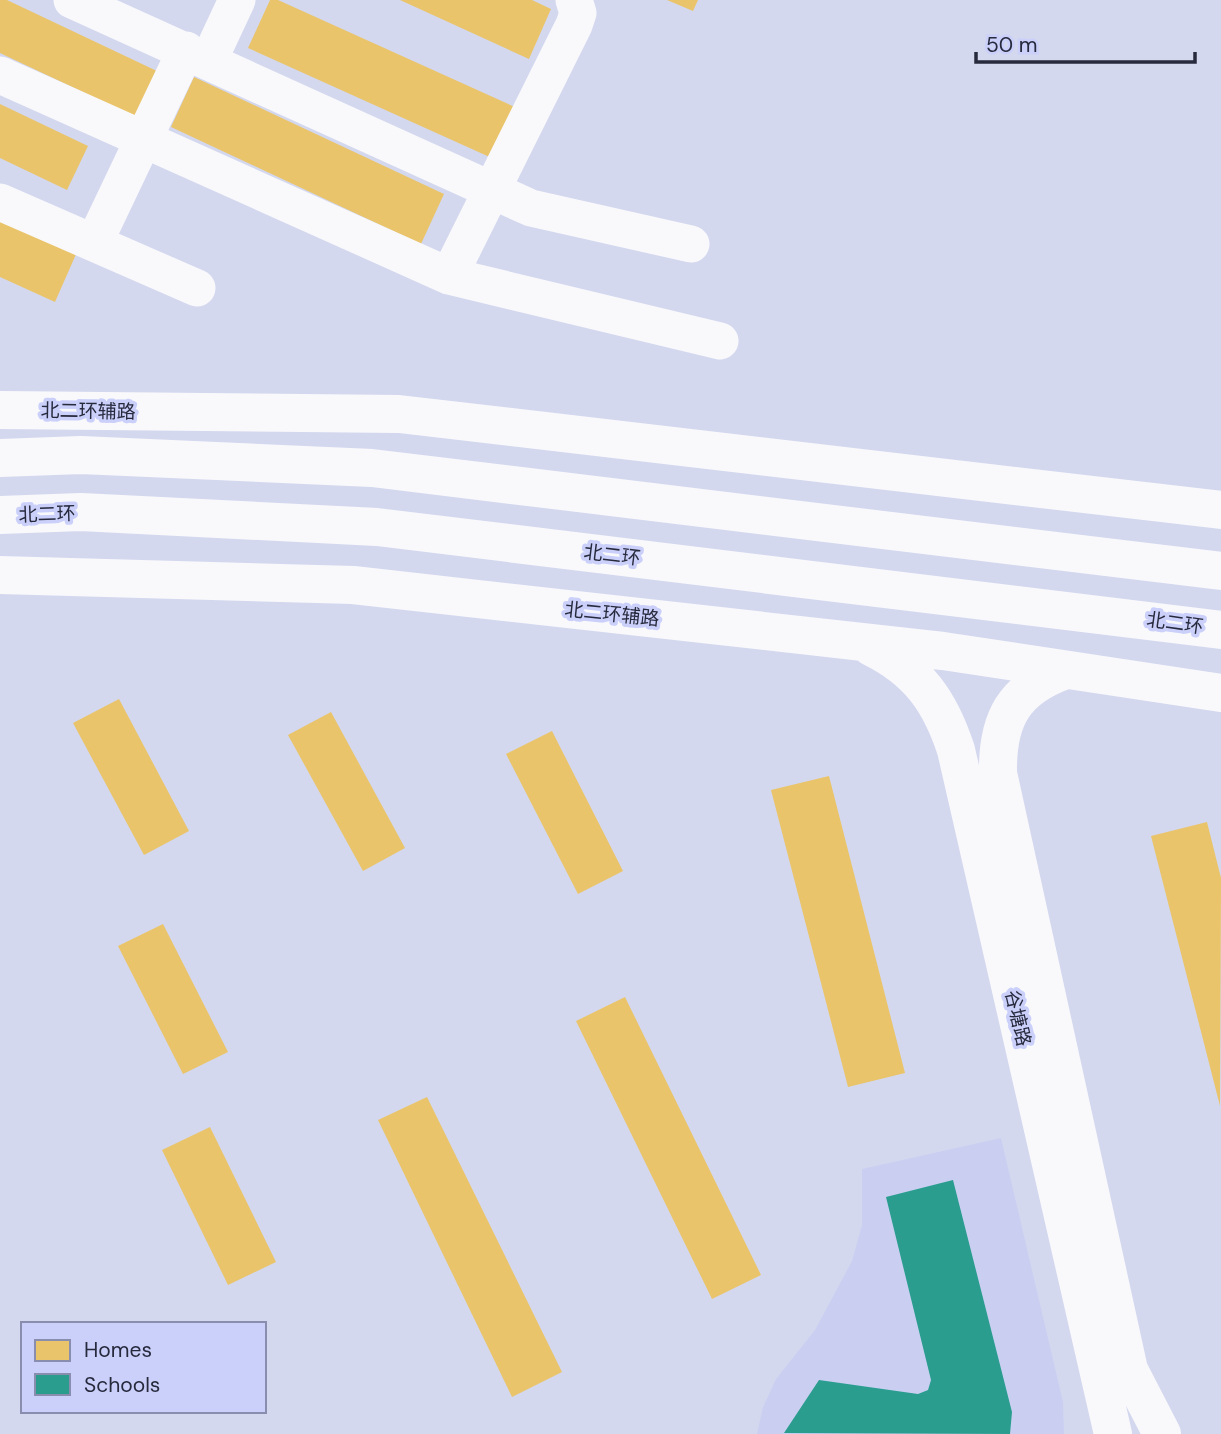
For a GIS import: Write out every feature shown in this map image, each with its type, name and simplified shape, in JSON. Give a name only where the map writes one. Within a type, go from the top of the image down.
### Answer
[{"type":"main road","name":"北二环辅路","points":[[0,410],[399,414],[1221,510]]},
{"type":"main road","points":[[0,458],[81,455],[372,468],[1221,571]]},
{"type":"main road","name":"北二环","points":[[0,515],[81,512],[377,527],[1221,630]]},
{"type":"main road","name":"北二环辅路","points":[[0,575],[353,585],[859,642],[1221,693]]},
{"type":"main road","name":"谷塘路","points":[[859,642],[892,657],[932,695],[946,717],[956,750],[1112,1434]]},
{"type":"main road","name":"谷塘路","points":[[1066,670],[1045,677],[1027,690],[1013,706],[1000,730],[998,773],[1129,1370],[1161,1431]]},
{"type":"street","points":[[72,0],[531,208],[691,244]]},
{"type":"street","points":[[95,242],[144,139],[197,55],[237,0]]},
{"type":"street","points":[[449,276],[574,25],[578,13],[574,0]]},
{"type":"street","points":[[0,75],[449,276],[720,341]]},
{"type":"street","points":[[0,202],[197,288]]},
{"type":"shaded area","points":[[1001,1138],[1063,1402],[1064,1434],[757,1434],[763,1407],[776,1379],[815,1330],[852,1261],[862,1225],[862,1169]]},
{"type":"building: Homes","points":[[0,0],[7,0],[159,72],[138,118],[0,53]]},
{"type":"building: Homes","points":[[270,0],[278,0],[517,108],[494,159],[248,48]]},
{"type":"building: Homes","points":[[400,0],[532,0],[551,9],[529,59]]},
{"type":"building: Homes","points":[[667,0],[698,0],[693,11]]},
{"type":"building: Homes","points":[[194,77],[444,194],[421,244],[171,127]]},
{"type":"building: Homes","points":[[0,104],[88,146],[67,190],[0,158]]},
{"type":"building: Homes","points":[[0,218],[77,252],[55,302],[0,277]]},
{"type":"building: Homes","points":[[119,699],[189,831],[144,855],[73,723]]},
{"type":"building: Homes","points":[[331,712],[405,848],[363,871],[288,735]]},
{"type":"building: Homes","points":[[552,731],[623,871],[578,894],[506,754]]},
{"type":"building: Homes","points":[[829,776],[905,1073],[848,1087],[771,790]]},
{"type":"building: Homes","points":[[1207,822],[1221,878],[1220,1106],[1151,836]]},
{"type":"building: Homes","points":[[163,924],[228,1052],[183,1074],[118,946]]},
{"type":"building: Homes","points":[[625,997],[761,1275],[712,1299],[576,1021]]},
{"type":"building: Homes","points":[[427,1097],[562,1372],[512,1397],[378,1120]]},
{"type":"building: Homes","points":[[210,1127],[276,1262],[228,1285],[162,1150]]},
{"type":"building: Schools","points":[[953,1180],[1012,1412],[1010,1434],[784,1433],[819,1380],[918,1394],[928,1390],[931,1380],[886,1197]]}]
